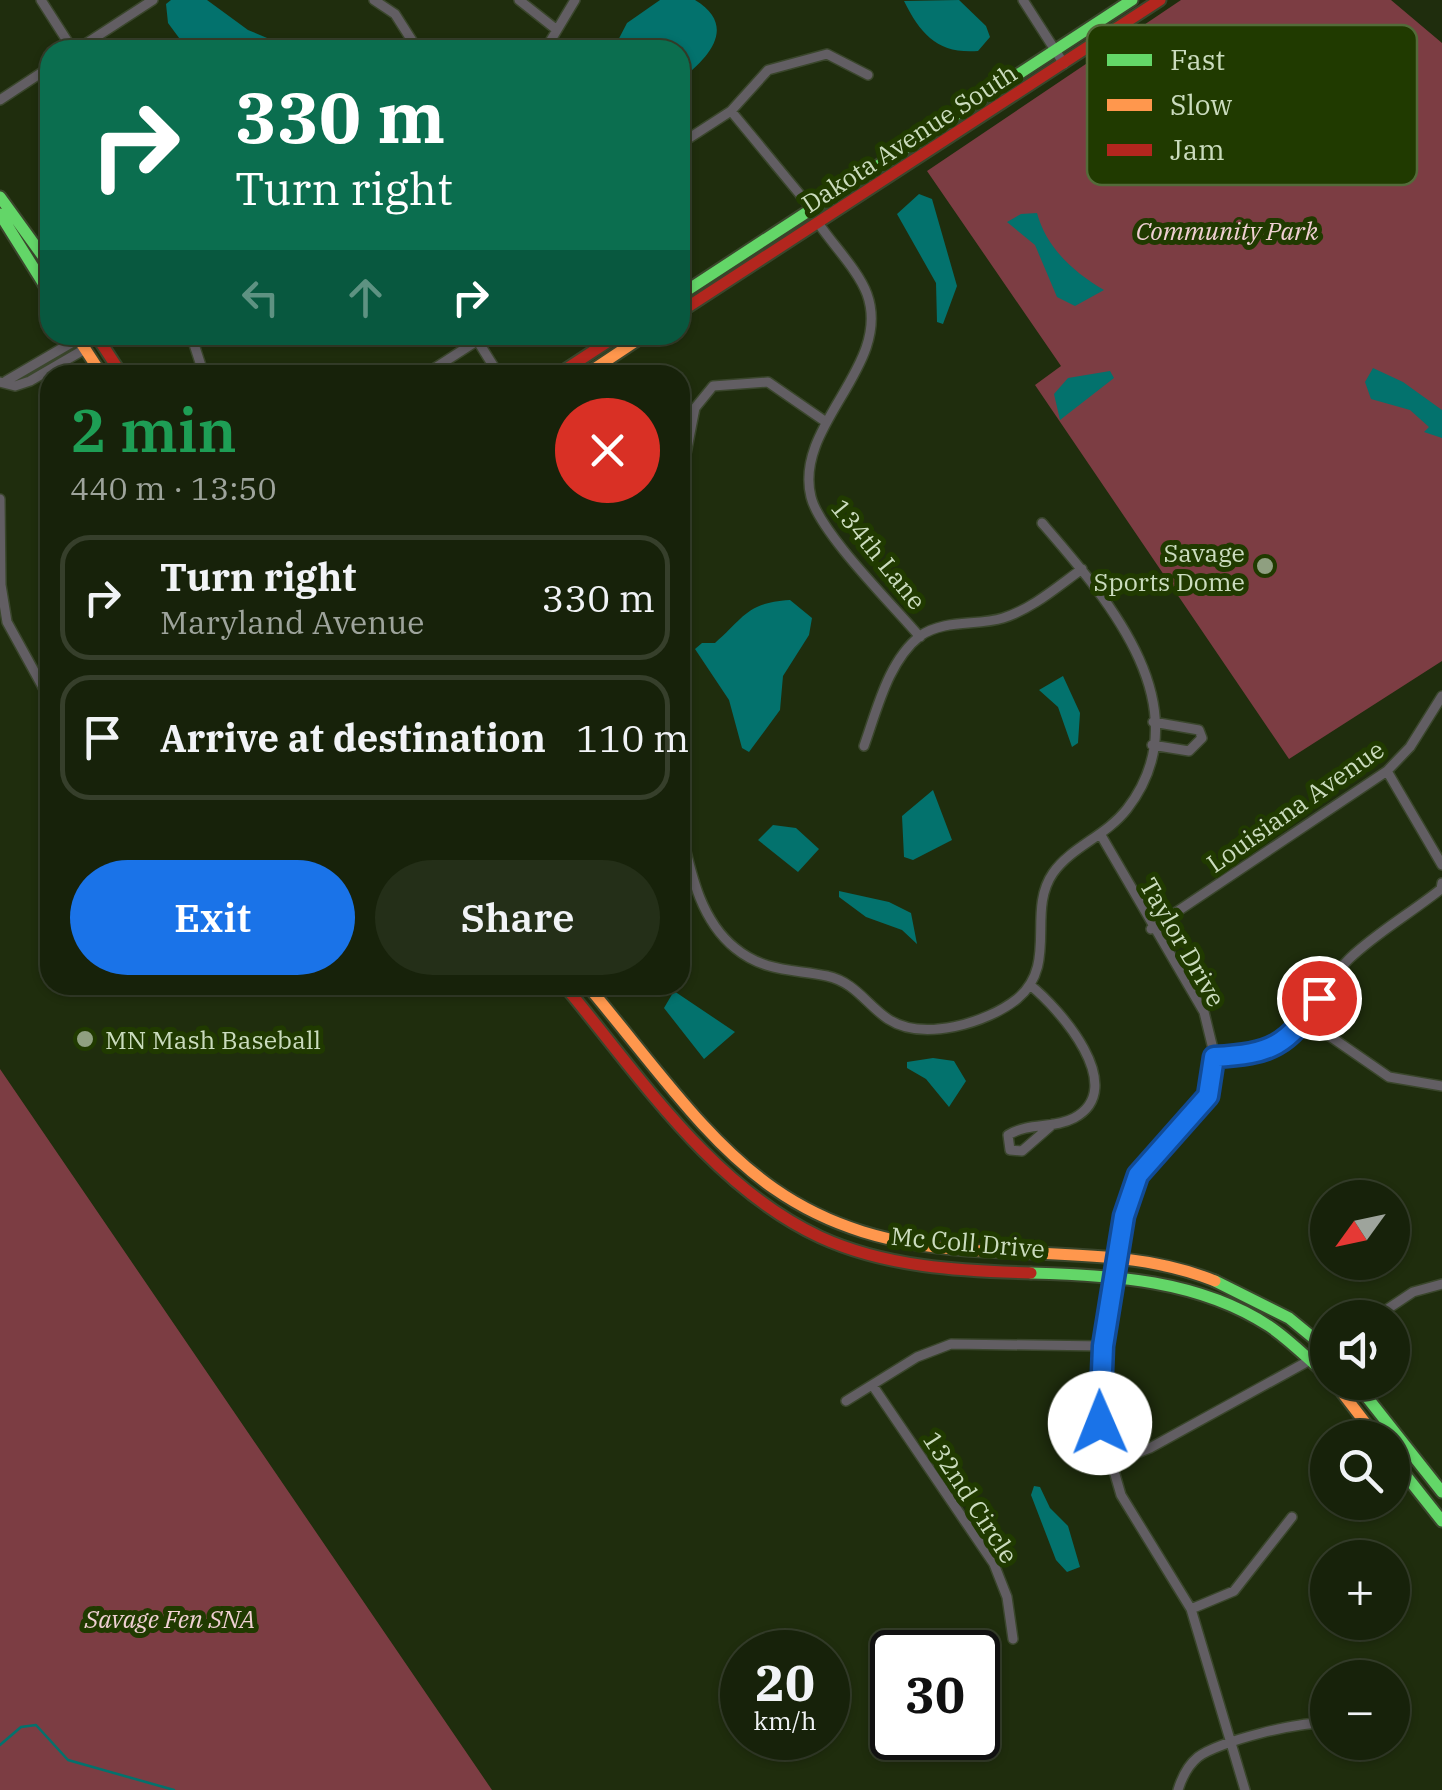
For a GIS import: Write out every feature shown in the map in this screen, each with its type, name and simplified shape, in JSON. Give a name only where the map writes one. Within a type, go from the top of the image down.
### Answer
[{"type":"main road","name":"Dakota Avenue South","points":[[1093,25],[1132,0]]},
{"type":"main road","name":"Dakota Avenue South","points":[[1122,25],[1160,0]]},
{"type":"main road","name":"Dakota Avenue South","points":[[690,288],[1087,29]]},
{"type":"main road","name":"Dakota Avenue South","points":[[690,306],[1087,49]]},
{"type":"main road","points":[[0,198],[40,252]]},
{"type":"main road","points":[[0,214],[40,278]]},
{"type":"main road","points":[[572,365],[603,345]]},
{"type":"main road","points":[[600,365],[630,345]]},
{"type":"main road","name":"Mc Coll Drive","points":[[573,995],[714,1158],[755,1197],[802,1228],[856,1251],[912,1263],[1114,1275],[1178,1284],[1232,1303],[1288,1338],[1310,1358]]},
{"type":"main road","name":"Mc Coll Drive","points":[[596,995],[726,1147],[768,1185],[811,1214],[899,1244],[1117,1258],[1185,1268],[1237,1288],[1284,1315],[1310,1336]]},
{"type":"main road","points":[[1348,1400],[1363,1420]]},
{"type":"main road","points":[[1369,1400],[1442,1492]]},
{"type":"main road","points":[[1410,1480],[1442,1520]]},
{"type":"street","points":[[41,0],[68,40]]},
{"type":"street","points":[[91,40],[154,0]]},
{"type":"street","points":[[374,0],[395,14],[412,40]]},
{"type":"street","points":[[519,0],[557,30]]},
{"type":"street","points":[[550,40],[574,0]]},
{"type":"street","points":[[1023,0],[1064,64]]},
{"type":"street","points":[[690,137],[731,110],[760,77],[780,65],[827,54],[868,75]]},
{"type":"street","points":[[0,100],[40,74]]},
{"type":"street","points":[[731,110],[779,163],[812,209]]},
{"type":"street","name":"134th Lane","points":[[819,224],[867,295],[868,338],[809,465],[810,497],[822,521],[920,637]]},
{"type":"street","points":[[3,381],[72,345]]},
{"type":"street","points":[[438,365],[467,345]]},
{"type":"street","points":[[690,430],[694,408],[713,386],[768,382],[826,422]]},
{"type":"street","points":[[0,499],[1,586],[7,622],[40,682]]},
{"type":"street","points":[[690,877],[711,921],[734,948],[762,965],[844,982],[890,1020],[916,1029],[944,1029],[1005,1007],[1030,985],[1040,966],[1048,880],[1068,857],[1102,837],[1129,807],[1152,745],[1154,722],[1150,684],[1137,647],[1082,569],[1042,523]]},
{"type":"street","points":[[864,746],[888,681],[920,637],[952,625],[1001,619],[1030,606],[1082,569]]},
{"type":"street","name":"Louisiana Avenue","points":[[1152,928],[1387,771],[1410,747],[1442,696]]},
{"type":"street","points":[[1152,745],[1190,751],[1202,738],[1199,730],[1188,724],[1154,722]]},
{"type":"street","points":[[1387,771],[1442,865]]},
{"type":"street","name":"Taylor Drive","points":[[1102,837],[1204,1012],[1214,1057],[1208,1096],[1138,1175],[1124,1216],[1103,1346],[1099,1402],[1109,1464],[1130,1511],[1191,1609],[1244,1790]]},
{"type":"street","points":[[1214,1057],[1270,1051],[1305,1018],[1346,962],[1442,887]]},
{"type":"street","points":[[1030,985],[1051,1002],[1088,1055],[1097,1076],[1090,1104],[1076,1118],[1024,1125],[1008,1136],[1010,1150],[1022,1151],[1053,1124]]},
{"type":"street","points":[[1305,1018],[1389,1077],[1442,1086]]},
{"type":"street","points":[[1401,1300],[1413,1292],[1442,1284]]},
{"type":"street","points":[[846,1401],[917,1357],[951,1344],[1103,1346]]},
{"type":"street","points":[[1109,1464],[1150,1448],[1310,1361]]},
{"type":"street","name":"132nd Circle","points":[[873,1386],[994,1564],[1007,1597],[1013,1639]]},
{"type":"street","points":[[1191,1609],[1234,1591],[1292,1517]]},
{"type":"street","points":[[1178,1790],[1184,1774],[1200,1754],[1310,1722]]},
{"type":"green space","name":"Community Park","points":[[1181,0],[1391,0],[1442,43],[1442,661],[1289,759],[1035,385],[1061,366],[927,171],[1087,63],[1087,185],[1417,185],[1417,25],[1144,25]]},
{"type":"green space","name":"Savage Fen SNA","points":[[0,1069],[492,1790],[0,1790]]},
{"type":"water","points":[[171,0],[207,0],[248,30],[272,40],[181,40],[168,23],[166,4]]},
{"type":"water","points":[[660,0],[695,0],[708,10],[717,31],[709,52],[690,71],[690,40],[618,40],[627,23]]},
{"type":"water","points":[[959,0],[986,26],[990,37],[978,51],[952,49],[932,40],[904,1]]},
{"type":"water","points":[[919,194],[932,199],[957,286],[943,324],[937,322],[936,283],[897,214]]},
{"type":"water","points":[[1037,213],[1062,258],[1104,290],[1075,306],[1057,297],[1035,245],[1007,222],[1021,214]]},
{"type":"water","points":[[1373,368],[1403,382],[1442,410],[1442,438],[1424,432],[1429,427],[1410,410],[1371,399],[1365,382]]},
{"type":"water","points":[[1110,371],[1114,378],[1060,420],[1054,394],[1068,378]]},
{"type":"water","points":[[790,600],[812,618],[809,635],[783,676],[780,710],[749,752],[742,748],[729,700],[695,649],[702,643],[715,643],[755,608]]},
{"type":"water","points":[[1063,676],[1080,713],[1078,743],[1072,747],[1058,707],[1039,690]]},
{"type":"water","points":[[933,790],[952,840],[913,860],[904,857],[902,816]]},
{"type":"water","points":[[773,825],[796,828],[819,849],[798,872],[758,840]]},
{"type":"water","points":[[839,891],[889,902],[911,913],[917,944],[902,930],[866,917],[839,897]]},
{"type":"water","points":[[672,995],[680,995],[735,1032],[704,1059],[664,1008]]},
{"type":"water","points":[[933,1058],[954,1061],[966,1081],[949,1107],[926,1079],[907,1068],[907,1062]]},
{"type":"water","points":[[1034,1486],[1040,1487],[1050,1508],[1068,1526],[1080,1567],[1067,1572],[1056,1560],[1031,1495]]},
{"type":"waterway","points":[[0,1745],[21,1727],[36,1725],[68,1760],[174,1790]]},
{"type":"traffic: fast","points":[[1094,25],[1132,0]]},
{"type":"traffic: fast","points":[[690,288],[1087,29]]},
{"type":"traffic: fast","points":[[0,197],[40,252]]},
{"type":"traffic: fast","points":[[0,214],[40,278]]},
{"type":"traffic: fast","points":[[1031,1273],[1154,1283],[1214,1299],[1269,1326],[1310,1360]]},
{"type":"traffic: fast","points":[[1215,1281],[1289,1318],[1310,1335]]},
{"type":"traffic: fast","points":[[1369,1400],[1442,1492]]},
{"type":"traffic: fast","points":[[1410,1481],[1442,1521]]},
{"type":"traffic: slow","points":[[82,345],[96,365]]},
{"type":"traffic: slow","points":[[600,365],[630,345]]},
{"type":"traffic: slow","points":[[595,995],[672,1089],[751,1171],[796,1203],[847,1227],[909,1243],[1130,1260],[1215,1281]]},
{"type":"traffic: slow","points":[[1348,1400],[1363,1420]]},
{"type":"traffic: jam","points":[[1122,25],[1160,0]]},
{"type":"traffic: jam","points":[[690,306],[1087,47]]},
{"type":"traffic: jam","points":[[102,345],[116,365]]},
{"type":"traffic: jam","points":[[572,365],[603,345]]},
{"type":"traffic: jam","points":[[572,995],[679,1126],[745,1189],[781,1215],[820,1237],[870,1255],[950,1269],[1031,1273]]},
{"type":"place","name":"Savage Sports Dome","points":[[1265,566]]},
{"type":"place","name":"MN Mash Baseball","points":[[85,1039]]},
{"type":"route","points":[[1100,1423],[1103,1346],[1124,1216],[1138,1175],[1208,1096],[1214,1057],[1270,1051],[1286,1040],[1319,998]]}]
